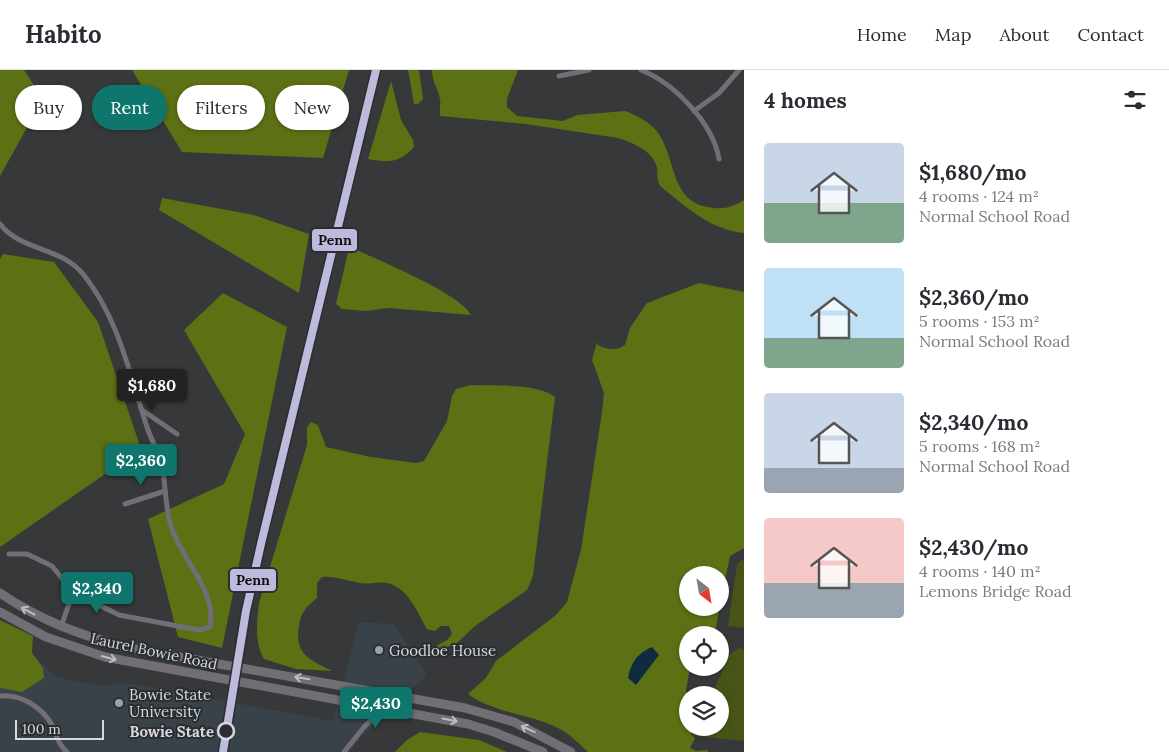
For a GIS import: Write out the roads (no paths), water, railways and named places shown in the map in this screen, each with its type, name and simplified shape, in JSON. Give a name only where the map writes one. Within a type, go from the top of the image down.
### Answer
[{"type":"main road","name":"Laurel Bowie Road","points":[[0,593],[19,606],[61,628],[130,648],[397,695],[488,714],[536,732],[571,752]]},
{"type":"main road","name":"Laurel Bowie Road","points":[[0,612],[39,634],[76,649],[122,661],[384,707],[468,724],[494,732],[543,752]]},
{"type":"street","points":[[559,76],[589,70]]},
{"type":"street","points":[[641,70],[658,77],[672,86],[694,111],[717,147],[720,159]]},
{"type":"street","points":[[694,111],[719,93],[739,70]]},
{"type":"street","points":[[0,224],[18,240],[53,252],[69,262],[87,279],[114,324],[162,465],[171,528],[203,588],[211,615],[210,627],[199,630],[126,618],[73,592],[52,566],[27,554],[9,554]]},
{"type":"street","points":[[142,410],[177,434]]},
{"type":"street","points":[[125,504],[165,490]]},
{"type":"street","points":[[61,628],[73,592]]},
{"type":"street","points":[[344,752],[364,727],[397,695]]},
{"type":"street","points":[[0,696],[23,700],[44,714],[52,726],[58,742],[67,752]]},
{"type":"water","points":[[652,647],[659,655],[636,685],[628,678],[631,667],[642,653]]},
{"type":"place","name":"Goodloe House","points":[[379,650]]},
{"type":"place","name":"Bowie State University","points":[[119,703]]},
{"type":"place","name":"Bowie State","points":[[226,731]]}]
